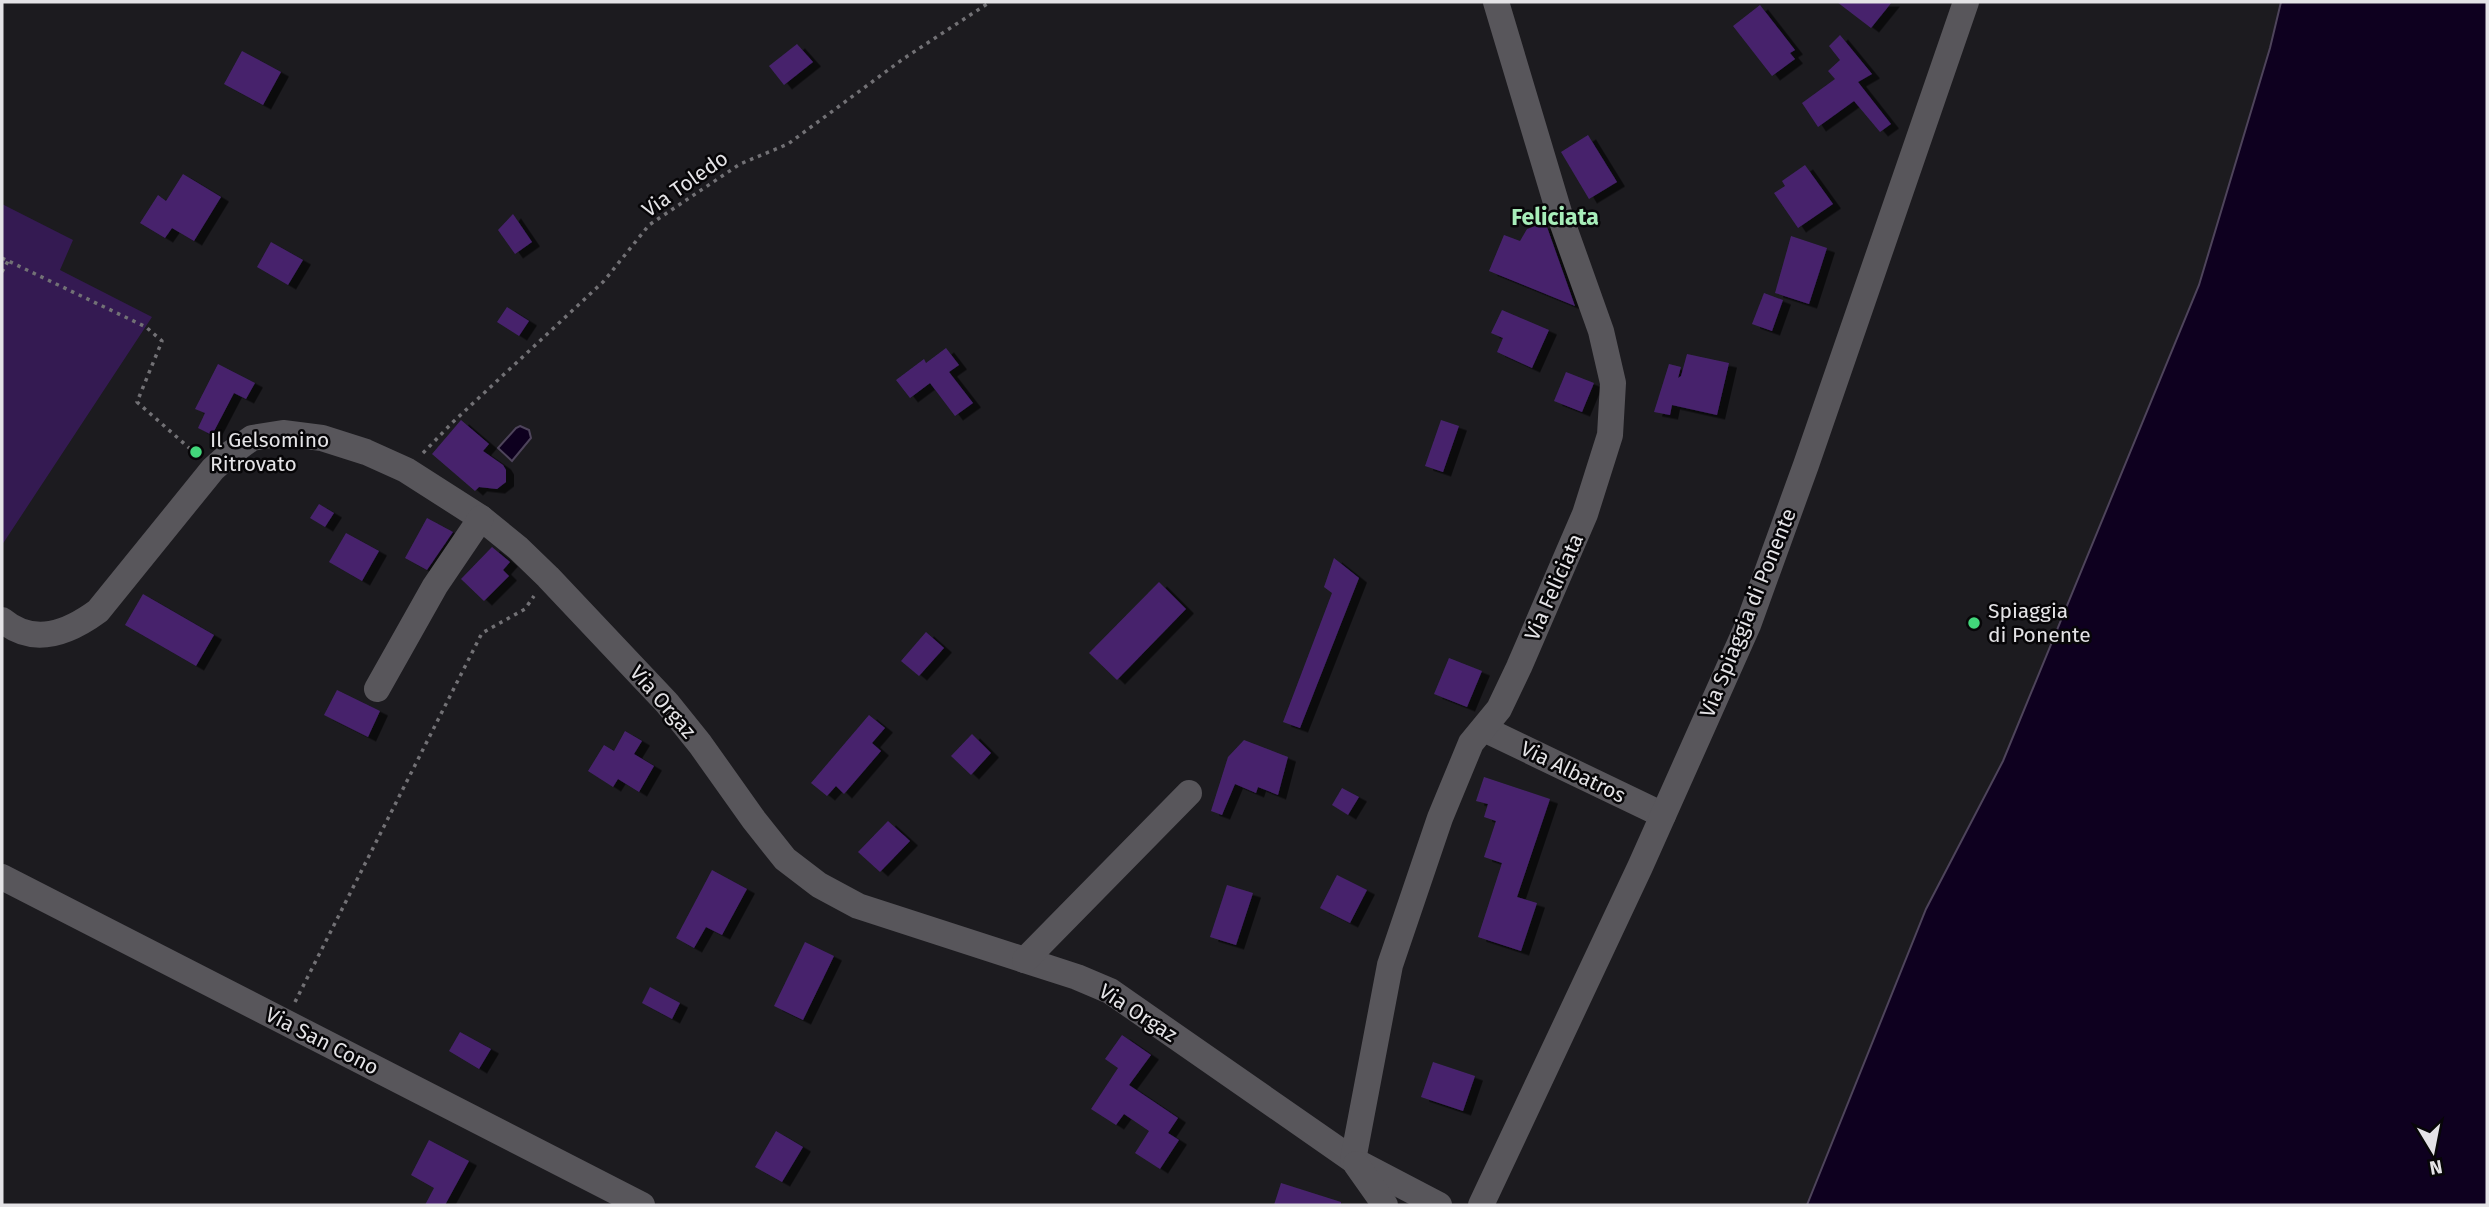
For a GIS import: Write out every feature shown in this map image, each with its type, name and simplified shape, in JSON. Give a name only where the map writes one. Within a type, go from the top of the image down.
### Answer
[{"type":"street","name":"Via Feliciata","points":[[1353,1160],[1390,965],[1440,818],[1471,743],[1499,709],[1519,667],[1585,514],[1610,435],[1613,383],[1601,331],[1561,219],[1496,2]]},
{"type":"street","name":"Via Spiaggia di Ponente","points":[[1481,1205],[1663,815],[1748,625],[1966,2]]},
{"type":"street","name":"Via Orgaz","points":[[2,620],[12,628],[33,636],[78,626],[98,611],[213,469],[252,438],[283,433],[321,438],[366,452],[407,470],[481,518],[518,548],[667,703],[785,859],[819,885],[858,906],[1077,977],[1110,991],[1353,1160]]},
{"type":"street","points":[[377,688],[435,586],[481,518]]},
{"type":"street","name":"Via Albatros","points":[[1483,729],[1663,815]]},
{"type":"street","points":[[1025,960],[1189,793]]},
{"type":"street","name":"Via San Cono","points":[[2,877],[642,1205]]},
{"type":"street","points":[[1353,1160],[1385,1205]]},
{"type":"street","points":[[1353,1160],[1439,1205]]},
{"type":"path","name":"Via Toledo","points":[[407,470],[453,422],[604,281],[649,225],[740,164],[788,144],[903,59],[990,2]]},
{"type":"path","points":[[2,258],[146,327],[162,341],[136,402],[213,469]]},
{"type":"path","points":[[2,272],[8,261]]},
{"type":"path","points":[[285,1022],[482,634],[525,608],[548,577]]},
{"type":"shaded area","points":[[2281,2],[2487,2],[2487,1205],[1807,1205],[1926,909],[2003,761],[2199,285],[2270,48]]},
{"type":"shaded area","points":[[2,204],[73,240],[60,270],[152,317],[2,545]]},
{"type":"shaded area","points":[[520,426],[529,430],[531,438],[512,461],[498,448]]},
{"type":"building","points":[[1837,2],[1892,2],[1871,28]]},
{"type":"building","points":[[1760,5],[1795,50],[1790,53],[1795,59],[1772,76],[1733,26]]},
{"type":"building","points":[[1840,35],[1872,74],[1858,82],[1891,124],[1880,132],[1854,101],[1818,127],[1802,103],[1835,79],[1828,71],[1840,60],[1829,46]]},
{"type":"building","points":[[797,44],[813,62],[784,85],[769,66]]},
{"type":"building","points":[[242,51],[281,72],[263,105],[224,84]]},
{"type":"building","points":[[1588,135],[1617,182],[1589,199],[1561,152]]},
{"type":"building","points":[[1805,165],[1833,204],[1798,228],[1774,193],[1785,186],[1782,181]]},
{"type":"building","points":[[183,174],[221,197],[194,241],[172,228],[165,238],[140,223],[158,195],[166,201]]},
{"type":"building","points":[[513,214],[532,242],[515,254],[498,230]]},
{"type":"building","points":[[1544,223],[1575,306],[1489,271],[1504,235],[1520,241],[1527,229]]},
{"type":"building","points":[[1791,236],[1827,248],[1809,304],[1775,293]]},
{"type":"building","points":[[271,242],[303,260],[288,285],[257,267]]},
{"type":"building","points":[[1764,293],[1783,300],[1772,331],[1752,324]]},
{"type":"building","points":[[507,307],[529,321],[519,336],[497,322]]},
{"type":"building","points":[[1502,310],[1549,330],[1532,368],[1497,352],[1503,338],[1491,333]]},
{"type":"building","points":[[946,348],[959,365],[949,372],[973,403],[955,416],[930,383],[910,398],[896,380],[924,359],[926,363]]},
{"type":"building","points":[[1687,354],[1729,363],[1717,415],[1672,405],[1670,415],[1654,412],[1669,364],[1681,367],[1678,378],[1681,376]]},
{"type":"building","points":[[218,364],[255,383],[246,399],[234,393],[212,435],[198,428],[205,413],[195,409]]},
{"type":"building","points":[[1566,372],[1594,383],[1582,412],[1554,401]]},
{"type":"building","points":[[461,420],[489,444],[483,451],[506,470],[506,482],[497,489],[479,487],[475,491],[432,454]]},
{"type":"building","points":[[1441,420],[1459,426],[1443,472],[1425,466]]},
{"type":"building","points":[[319,504],[334,513],[325,527],[310,518]]},
{"type":"building","points":[[427,518],[453,532],[427,570],[405,558]]},
{"type":"building","points":[[346,533],[379,551],[362,581],[329,562]]},
{"type":"building","points":[[492,547],[510,562],[503,570],[509,576],[484,601],[461,579]]},
{"type":"building","points":[[1334,558],[1359,578],[1300,728],[1283,722],[1332,593],[1324,587]]},
{"type":"building","points":[[1159,582],[1186,609],[1117,680],[1089,653]]},
{"type":"building","points":[[143,594],[214,635],[196,666],[125,625]]},
{"type":"building","points":[[926,632],[944,648],[919,676],[901,661]]},
{"type":"building","points":[[1449,658],[1482,671],[1467,707],[1434,694]]},
{"type":"building","points":[[337,690],[380,711],[368,737],[324,715]]},
{"type":"building","points":[[869,715],[885,728],[872,743],[881,751],[844,794],[836,786],[827,796],[811,783]]},
{"type":"building","points":[[625,731],[642,741],[634,754],[654,766],[639,792],[618,779],[613,787],[588,771],[604,745],[614,751]]},
{"type":"building","points":[[972,734],[991,753],[971,775],[951,756]]},
{"type":"building","points":[[1244,740],[1288,757],[1278,795],[1258,787],[1256,793],[1235,784],[1222,815],[1211,811],[1228,757]]},
{"type":"building","points":[[1484,777],[1550,799],[1517,897],[1537,903],[1521,951],[1478,937],[1502,863],[1484,857],[1496,821],[1484,817],[1488,804],[1476,801]]},
{"type":"building","points":[[1342,788],[1359,797],[1348,815],[1332,805]]},
{"type":"building","points":[[888,821],[910,841],[880,872],[858,852]]},
{"type":"building","points":[[712,870],[747,889],[722,935],[706,927],[694,948],[676,938]]},
{"type":"building","points":[[1337,875],[1367,890],[1350,923],[1320,908]]},
{"type":"building","points":[[1227,885],[1253,893],[1236,945],[1210,937]]},
{"type":"building","points":[[805,942],[834,956],[803,1020],[774,1006]]},
{"type":"building","points":[[650,987],[680,1003],[672,1019],[642,1003]]},
{"type":"building","points":[[460,1032],[491,1049],[479,1069],[449,1051]]},
{"type":"building","points":[[1122,1035],[1151,1055],[1129,1085],[1178,1118],[1168,1133],[1179,1140],[1160,1169],[1135,1153],[1149,1131],[1124,1114],[1116,1125],[1091,1109],[1118,1068],[1105,1059]]},
{"type":"building","points":[[1433,1062],[1475,1076],[1463,1111],[1421,1097]]},
{"type":"building","points":[[776,1131],[803,1147],[782,1182],[755,1167]]},
{"type":"building","points":[[429,1140],[469,1161],[445,1205],[425,1205],[434,1188],[411,1175]]},
{"type":"building","points":[[1281,1183],[1341,1202],[1341,1205],[1274,1205]]},
{"type":"place","name":"Il Gelsomino Ritrovato","points":[[196,452]]},
{"type":"place","name":"Spiaggia di Ponente","points":[[1974,623]]},
{"type":"district","name":"Feliciata","points":[[1555,217]]}]
